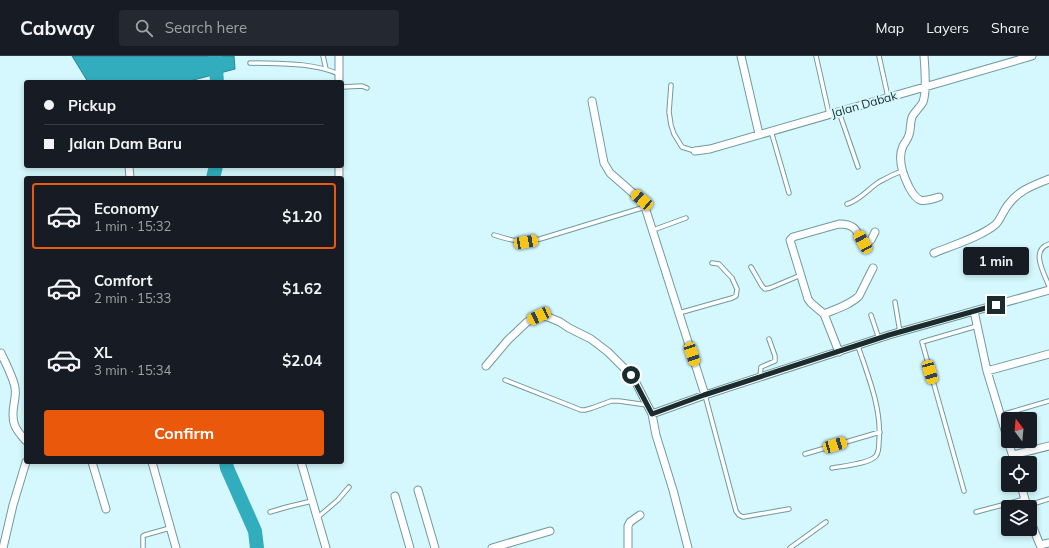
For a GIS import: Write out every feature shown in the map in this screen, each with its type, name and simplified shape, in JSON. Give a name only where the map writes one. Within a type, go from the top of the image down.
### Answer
[{"type":"street","points":[[339,56],[339,80]]},
{"type":"street","points":[[741,56],[759,134]]},
{"type":"street","points":[[924,56],[925,87],[923,101],[912,119],[910,133],[908,140],[903,147],[900,161],[902,171],[911,191],[917,199],[924,201],[939,198]]},
{"type":"street","name":"Jalan Dabak","points":[[695,151],[839,112],[1032,56]]},
{"type":"street","points":[[592,101],[604,163],[610,173],[642,200],[645,207],[704,395]]},
{"type":"street","points":[[934,253],[987,230],[996,223],[1013,198],[1024,190],[1049,179]]},
{"type":"street","points":[[839,352],[824,314],[810,303],[808,299],[790,240],[793,237],[839,224],[847,224],[855,228],[863,242],[867,243],[871,240],[875,232]]},
{"type":"street","points":[[824,314],[857,298],[873,268]]},
{"type":"street","points":[[652,414],[704,395],[900,332],[1049,290]]},
{"type":"street","points":[[974,311],[987,371],[1001,418]]},
{"type":"street","points":[[486,366],[508,340],[527,322],[539,316],[548,317],[560,322],[592,339],[608,352],[631,375],[652,414],[656,435],[673,490],[688,548]]},
{"type":"street","points":[[1,353],[15,387],[16,394],[12,414],[14,425],[24,439]]},
{"type":"street","points":[[987,371],[1049,354]]},
{"type":"street","points":[[1022,456],[1049,446]]},
{"type":"street","points":[[2,542],[25,464]]},
{"type":"street","points":[[93,464],[106,509]]},
{"type":"street","points":[[153,464],[176,548]]},
{"type":"street","points":[[301,464],[326,548]]},
{"type":"street","points":[[418,490],[435,548]]},
{"type":"street","points":[[395,496],[410,548]]},
{"type":"street","points":[[628,548],[628,526],[630,522],[640,516]]},
{"type":"street","points":[[492,548],[550,531]]},
{"type":"street","points":[[1036,536],[1040,547],[1049,544]]},
{"type":"lane","points":[[323,56],[326,69]]},
{"type":"lane","points":[[816,56],[829,114]]},
{"type":"lane","points":[[879,56],[888,97]]},
{"type":"lane","points":[[250,63],[298,64],[326,69],[339,74]]},
{"type":"lane","points":[[671,85],[668,112],[670,125],[682,147],[695,151]]},
{"type":"lane","points":[[344,86],[362,86],[367,88]]},
{"type":"lane","points":[[839,112],[858,167]]},
{"type":"lane","points":[[771,131],[789,193]]},
{"type":"lane","points":[[847,204],[855,202],[878,183],[902,171]]},
{"type":"lane","points":[[494,235],[510,240],[526,242],[645,207]]},
{"type":"lane","points":[[652,230],[686,218]]},
{"type":"lane","points":[[1049,244],[1040,250],[1039,257],[1049,286]]},
{"type":"lane","points":[[679,313],[736,296],[737,289],[732,278],[719,264],[712,263]]},
{"type":"lane","points":[[750,267],[765,289],[801,275]]},
{"type":"lane","points":[[895,302],[900,332]]},
{"type":"lane","points":[[871,315],[879,339]]},
{"type":"lane","points":[[964,491],[922,342],[977,326]]},
{"type":"lane","points":[[760,377],[761,368],[775,361],[775,356],[769,339]]},
{"type":"lane","points":[[832,468],[866,462],[876,456],[878,449],[880,432],[878,412],[858,346]]},
{"type":"lane","points":[[506,380],[581,410],[611,401],[648,405]]},
{"type":"lane","points":[[704,395],[736,511],[743,517],[789,509]]},
{"type":"lane","points":[[1000,415],[1049,402]]},
{"type":"lane","points":[[805,454],[880,432]]},
{"type":"lane","points":[[317,518],[338,500],[349,487]]},
{"type":"lane","points":[[1037,502],[1049,499]]},
{"type":"lane","points":[[270,512],[312,501]]},
{"type":"lane","points":[[976,512],[1001,508]]},
{"type":"lane","points":[[790,548],[826,522]]},
{"type":"lane","points":[[143,547],[145,535],[170,528]]},
{"type":"water","points":[[72,56],[234,56],[235,69],[194,80],[87,80]]},
{"type":"waterway","points":[[215,56],[217,80]]},
{"type":"waterway","points":[[214,176],[216,168]]},
{"type":"waterway","points":[[226,464],[255,531],[257,548]]},
{"type":"route","points":[[631,375],[652,414],[704,395],[889,335],[996,305]]}]
